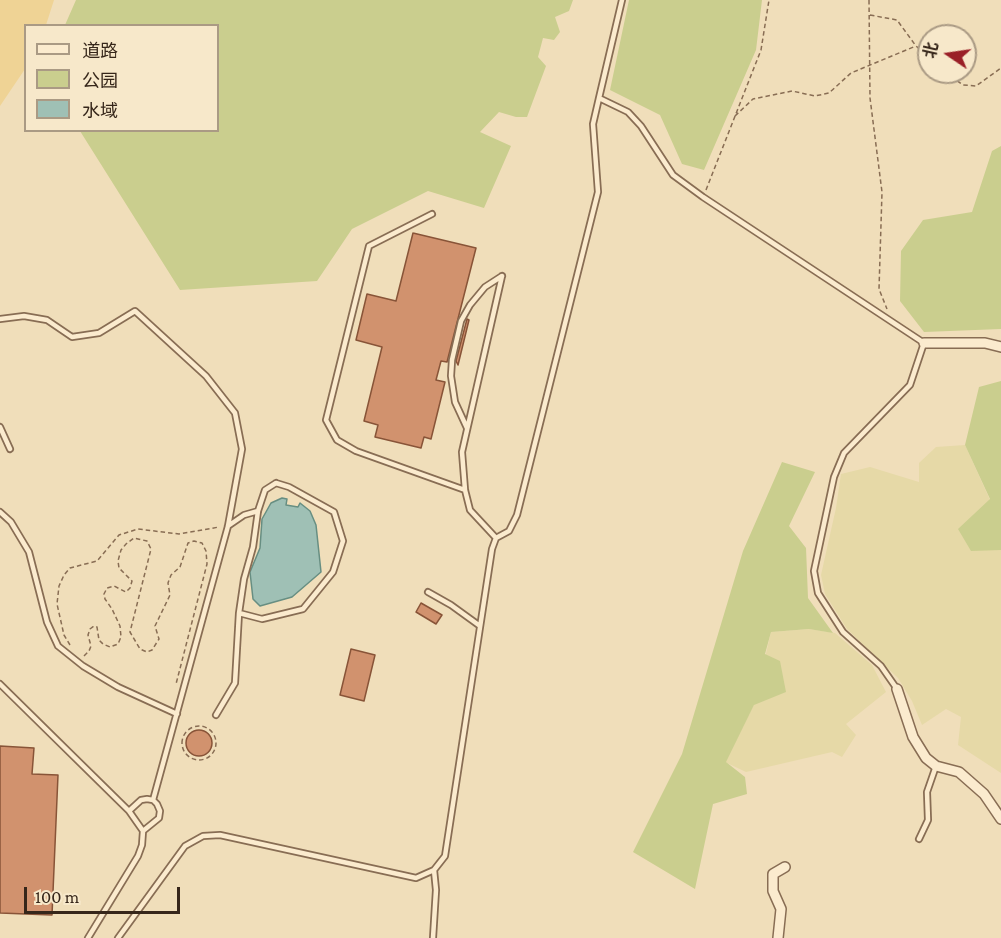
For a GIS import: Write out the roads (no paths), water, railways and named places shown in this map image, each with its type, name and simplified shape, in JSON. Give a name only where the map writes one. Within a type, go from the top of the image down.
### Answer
[{"type":"street","points":[[924,343],[985,343],[1001,347]]},
{"type":"street","points":[[897,689],[913,737],[926,758],[936,766],[959,772],[984,794],[1001,819]]},
{"type":"street","points":[[778,938],[782,909],[772,891],[773,874],[785,867]]},
{"type":"lane","points":[[118,938],[185,846],[203,836],[220,835],[416,878],[434,870],[445,856],[492,549],[496,538],[508,531],[517,515],[598,192],[593,124],[622,0]]},
{"type":"lane","points":[[599,98],[628,112],[641,126],[673,175],[924,343],[910,385],[844,453],[834,477],[814,571],[818,593],[843,632],[881,666],[897,689]]},
{"type":"lane","points":[[432,214],[369,246],[326,420],[337,440],[356,451],[465,490]]},
{"type":"lane","points":[[467,428],[455,402],[451,376],[454,350],[461,321],[470,305],[485,287],[502,276],[462,452],[465,490],[470,510],[496,538]]},
{"type":"lane","points":[[0,319],[24,316],[47,320],[72,337],[99,333],[135,312],[206,376],[235,413],[242,449],[228,526],[153,800]]},
{"type":"lane","points":[[0,428],[10,449]]},
{"type":"lane","points":[[216,716],[235,683],[239,613],[258,511],[265,490],[276,483],[283,485],[334,512],[343,541],[333,572],[303,609],[262,619],[239,613]]},
{"type":"lane","points":[[228,526],[244,514],[258,511]]},
{"type":"lane","points":[[0,512],[11,522],[29,552],[47,622],[58,646],[83,666],[118,687],[177,714]]},
{"type":"lane","points":[[428,592],[480,626]]},
{"type":"lane","points":[[0,684],[129,811],[143,831],[138,856],[88,938]]},
{"type":"lane","points":[[919,839],[928,820],[927,792],[936,766]]},
{"type":"lane","points":[[129,811],[141,800],[153,800],[157,804],[160,811],[159,818],[143,831]]},
{"type":"lane","points":[[433,938],[436,890],[434,870]]},
{"type":"water","points":[[282,498],[287,499],[286,505],[298,507],[300,503],[310,511],[316,525],[321,572],[292,597],[260,606],[253,599],[250,572],[260,548],[262,519],[271,503]]}]
